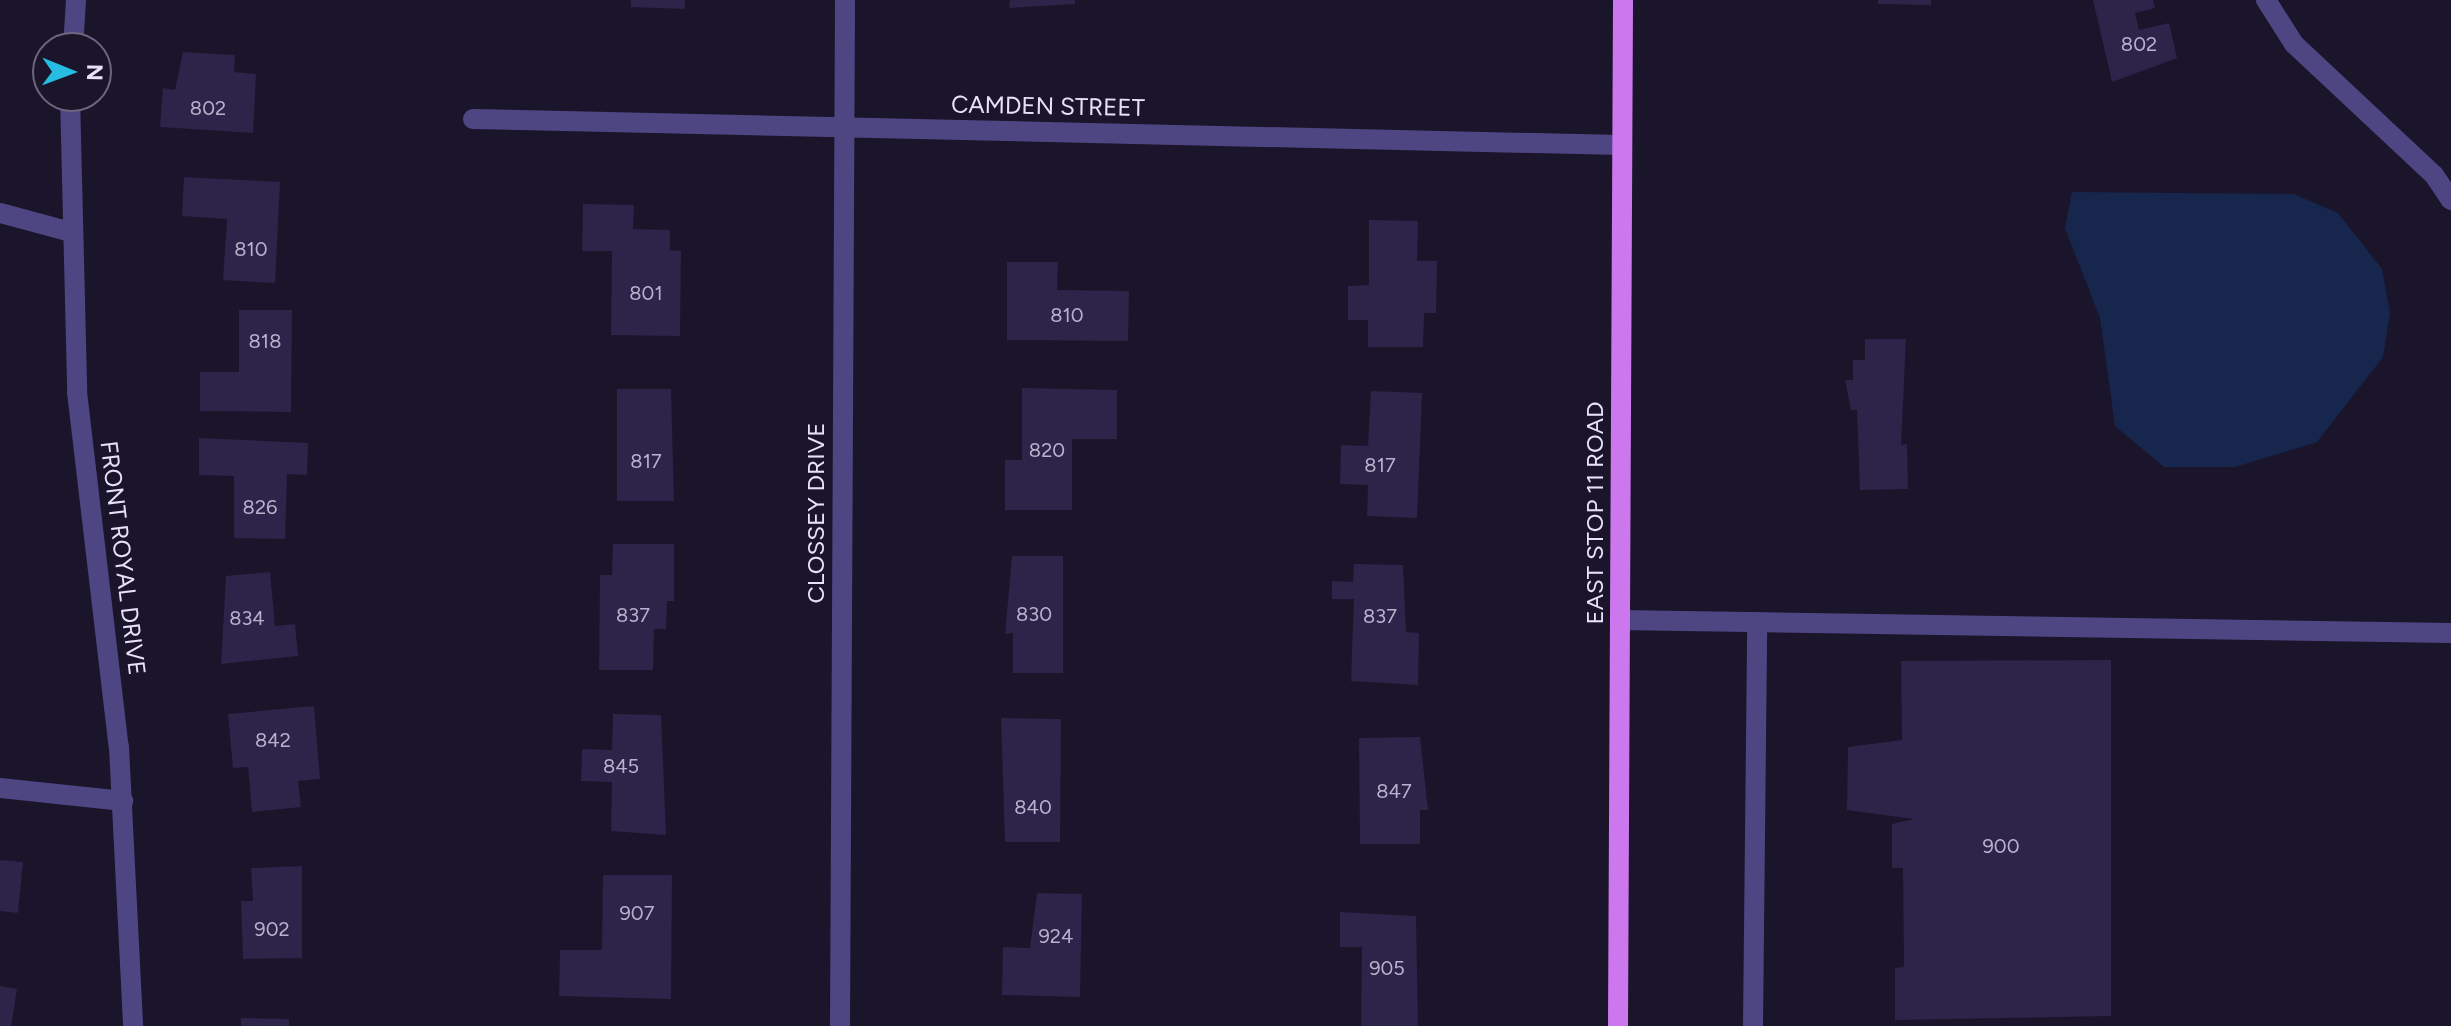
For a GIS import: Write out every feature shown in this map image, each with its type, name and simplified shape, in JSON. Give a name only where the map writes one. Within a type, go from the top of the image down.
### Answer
[{"type":"main road","name":"EAST STOP 11 ROAD","points":[[1618,1026],[1623,0]]},
{"type":"street","points":[[74,32],[76,0]]},
{"type":"street","name":"CLOSSEY DRIVE","points":[[840,1026],[845,0]]},
{"type":"street","points":[[2266,0],[2294,44],[2434,175],[2451,200]]},
{"type":"street","name":"FRONT ROYAL DRIVE","points":[[70,112],[77,392],[123,801],[133,1026]]},
{"type":"street","name":"CAMDEN STREET","points":[[473,119],[1622,145]]},
{"type":"street","points":[[0,213],[71,232]]},
{"type":"street","points":[[1620,620],[2451,633]]},
{"type":"street","points":[[1753,1026],[1757,622]]},
{"type":"street","points":[[0,788],[123,801]]},
{"type":"water","points":[[2072,192],[2294,194],[2338,213],[2382,269],[2390,313],[2383,357],[2317,442],[2235,467],[2164,467],[2115,426],[2100,318],[2065,228]]},
{"type":"building","points":[[631,0],[685,0],[685,9],[631,7]]},
{"type":"building","points":[[1010,0],[1075,0],[1075,4],[1009,8]]},
{"type":"building","points":[[1878,0],[1931,0],[1931,5],[1878,4]]},
{"type":"building","points":[[2093,0],[2153,0],[2155,8],[2135,13],[2139,30],[2169,23],[2177,58],[2112,82]]},
{"type":"building","points":[[183,52],[235,55],[234,72],[256,74],[253,133],[160,127],[163,88],[175,90]]},
{"type":"building","points":[[184,177],[280,182],[275,283],[223,280],[227,219],[182,216]]},
{"type":"building","points":[[583,204],[634,205],[633,229],[670,230],[670,250],[681,251],[680,336],[611,335],[612,251],[582,251]]},
{"type":"building","points":[[1369,220],[1418,221],[1417,261],[1437,261],[1436,313],[1424,313],[1423,347],[1368,347],[1368,320],[1348,320],[1348,286],[1369,285]]},
{"type":"building","points":[[1007,262],[1058,262],[1057,290],[1129,291],[1128,341],[1007,340]]},
{"type":"building","points":[[239,310],[292,310],[291,412],[200,411],[200,372],[239,372]]},
{"type":"building","points":[[1865,339],[1906,339],[1901,445],[1907,444],[1908,489],[1860,490],[1857,410],[1851,410],[1845,380],[1853,380],[1853,360],[1865,360]]},
{"type":"building","points":[[1022,388],[1117,390],[1117,439],[1072,439],[1072,510],[1005,510],[1005,460],[1022,460]]},
{"type":"building","points":[[617,389],[671,389],[674,501],[617,501]]},
{"type":"building","points":[[1371,391],[1422,393],[1417,518],[1367,516],[1368,485],[1340,484],[1341,445],[1368,446]]},
{"type":"building","points":[[199,438],[308,443],[307,475],[287,474],[285,539],[234,538],[234,476],[199,475]]},
{"type":"building","points":[[613,544],[674,544],[674,601],[667,601],[666,629],[654,629],[653,670],[599,670],[600,575],[612,575]]},
{"type":"building","points":[[1012,556],[1063,556],[1063,673],[1013,673],[1013,633],[1005,634]]},
{"type":"building","points":[[1354,564],[1403,565],[1406,632],[1419,633],[1418,685],[1351,681],[1354,599],[1332,599],[1332,581],[1353,582]]},
{"type":"building","points":[[270,572],[275,626],[295,624],[298,656],[221,664],[226,576]]},
{"type":"building","points":[[2111,660],[2111,1016],[1895,1020],[1895,968],[1904,967],[1903,868],[1892,868],[1892,824],[1914,819],[1847,810],[1848,747],[1902,740],[1901,661]]},
{"type":"building","points":[[314,706],[320,779],[298,781],[301,807],[252,812],[248,767],[233,768],[228,714]]},
{"type":"building","points":[[613,714],[661,715],[666,835],[611,831],[612,782],[581,781],[582,749],[612,750]]},
{"type":"building","points":[[1001,718],[1061,719],[1060,842],[1005,842]]},
{"type":"building","points":[[1420,737],[1428,810],[1420,810],[1420,844],[1360,844],[1359,738]]},
{"type":"building","points":[[0,860],[23,862],[18,913],[0,911]]},
{"type":"building","points":[[302,866],[302,958],[243,959],[241,901],[253,901],[251,868]]},
{"type":"building","points":[[603,875],[672,875],[671,999],[559,996],[560,950],[602,950]]},
{"type":"building","points":[[1037,893],[1082,894],[1080,997],[1002,995],[1003,947],[1030,948]]},
{"type":"building","points":[[1340,912],[1416,916],[1418,1026],[1361,1026],[1362,947],[1340,947]]},
{"type":"building","points":[[0,986],[17,989],[11,1026],[0,1026]]},
{"type":"building","points":[[241,1018],[289,1019],[289,1026],[241,1026]]}]
